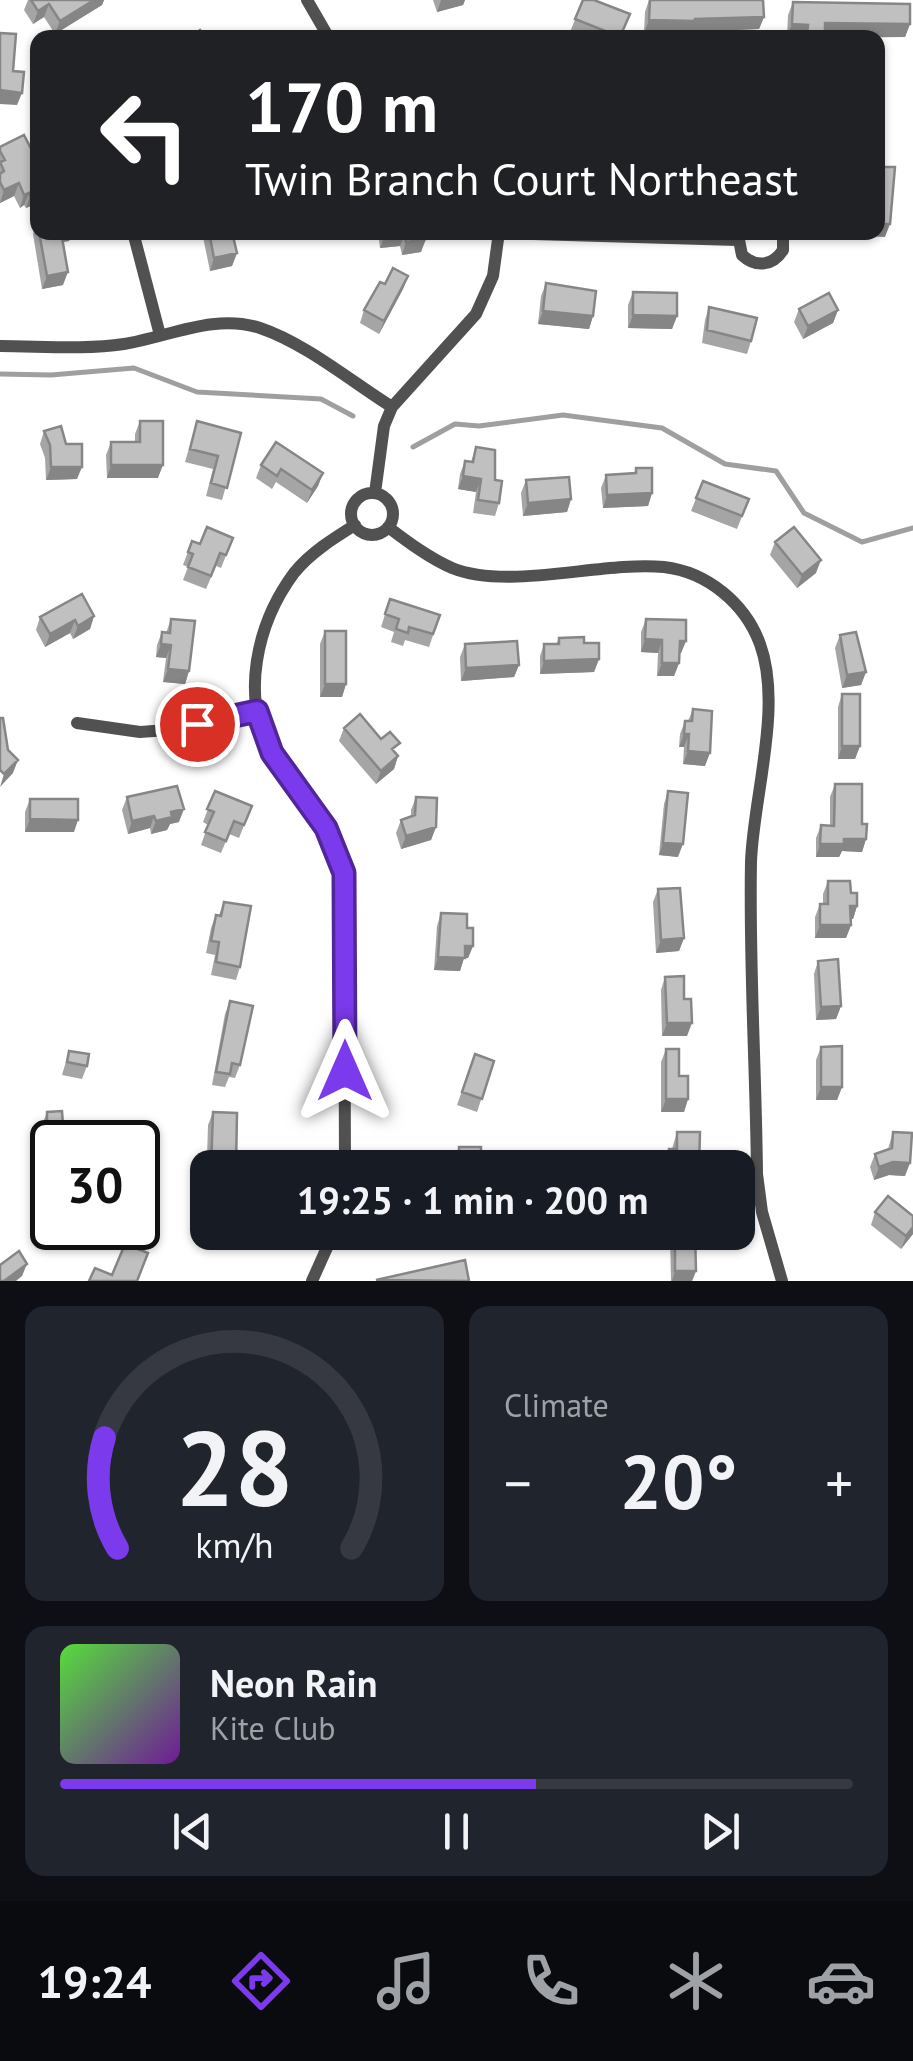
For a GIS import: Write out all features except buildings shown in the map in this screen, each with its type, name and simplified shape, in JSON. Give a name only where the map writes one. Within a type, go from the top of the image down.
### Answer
[{"type":"street","points":[[307,0],[324,30]]},
{"type":"street","points":[[135,240],[160,335]]},
{"type":"street","points":[[375,493],[384,426],[392,407],[476,314],[493,276],[498,240]]},
{"type":"street","points":[[739,240],[742,256],[764,264],[772,262],[783,250],[782,240]]},
{"type":"street","points":[[0,346],[122,344],[219,323],[259,328],[285,339],[392,407]]},
{"type":"street","points":[[375,493],[385,497],[393,507],[388,528],[371,534],[355,526],[352,514],[361,496],[375,493]]},
{"type":"street","points":[[345,1150],[344,873],[326,828],[272,753],[257,711],[257,658],[273,607],[296,570],[355,526]]},
{"type":"street","points":[[388,528],[436,560],[470,574],[669,568],[710,583],[733,601],[748,620],[760,645],[766,672],[766,734],[751,859],[758,1174],[766,1230],[782,1281]]},
{"type":"street","points":[[76,724],[140,732],[257,711]]},
{"type":"street","points":[[312,1281],[326,1250]]},
{"type":"waterway","points":[[0,374],[51,375],[134,368],[197,392],[321,399],[353,416]]},
{"type":"waterway","points":[[413,447],[455,424],[479,426],[563,415],[662,428],[725,464],[776,471],[804,513],[862,542],[913,528]]},
{"type":"route","points":[[197,724],[257,711],[272,753],[326,828],[337,850],[346,890],[345,1071]]}]
